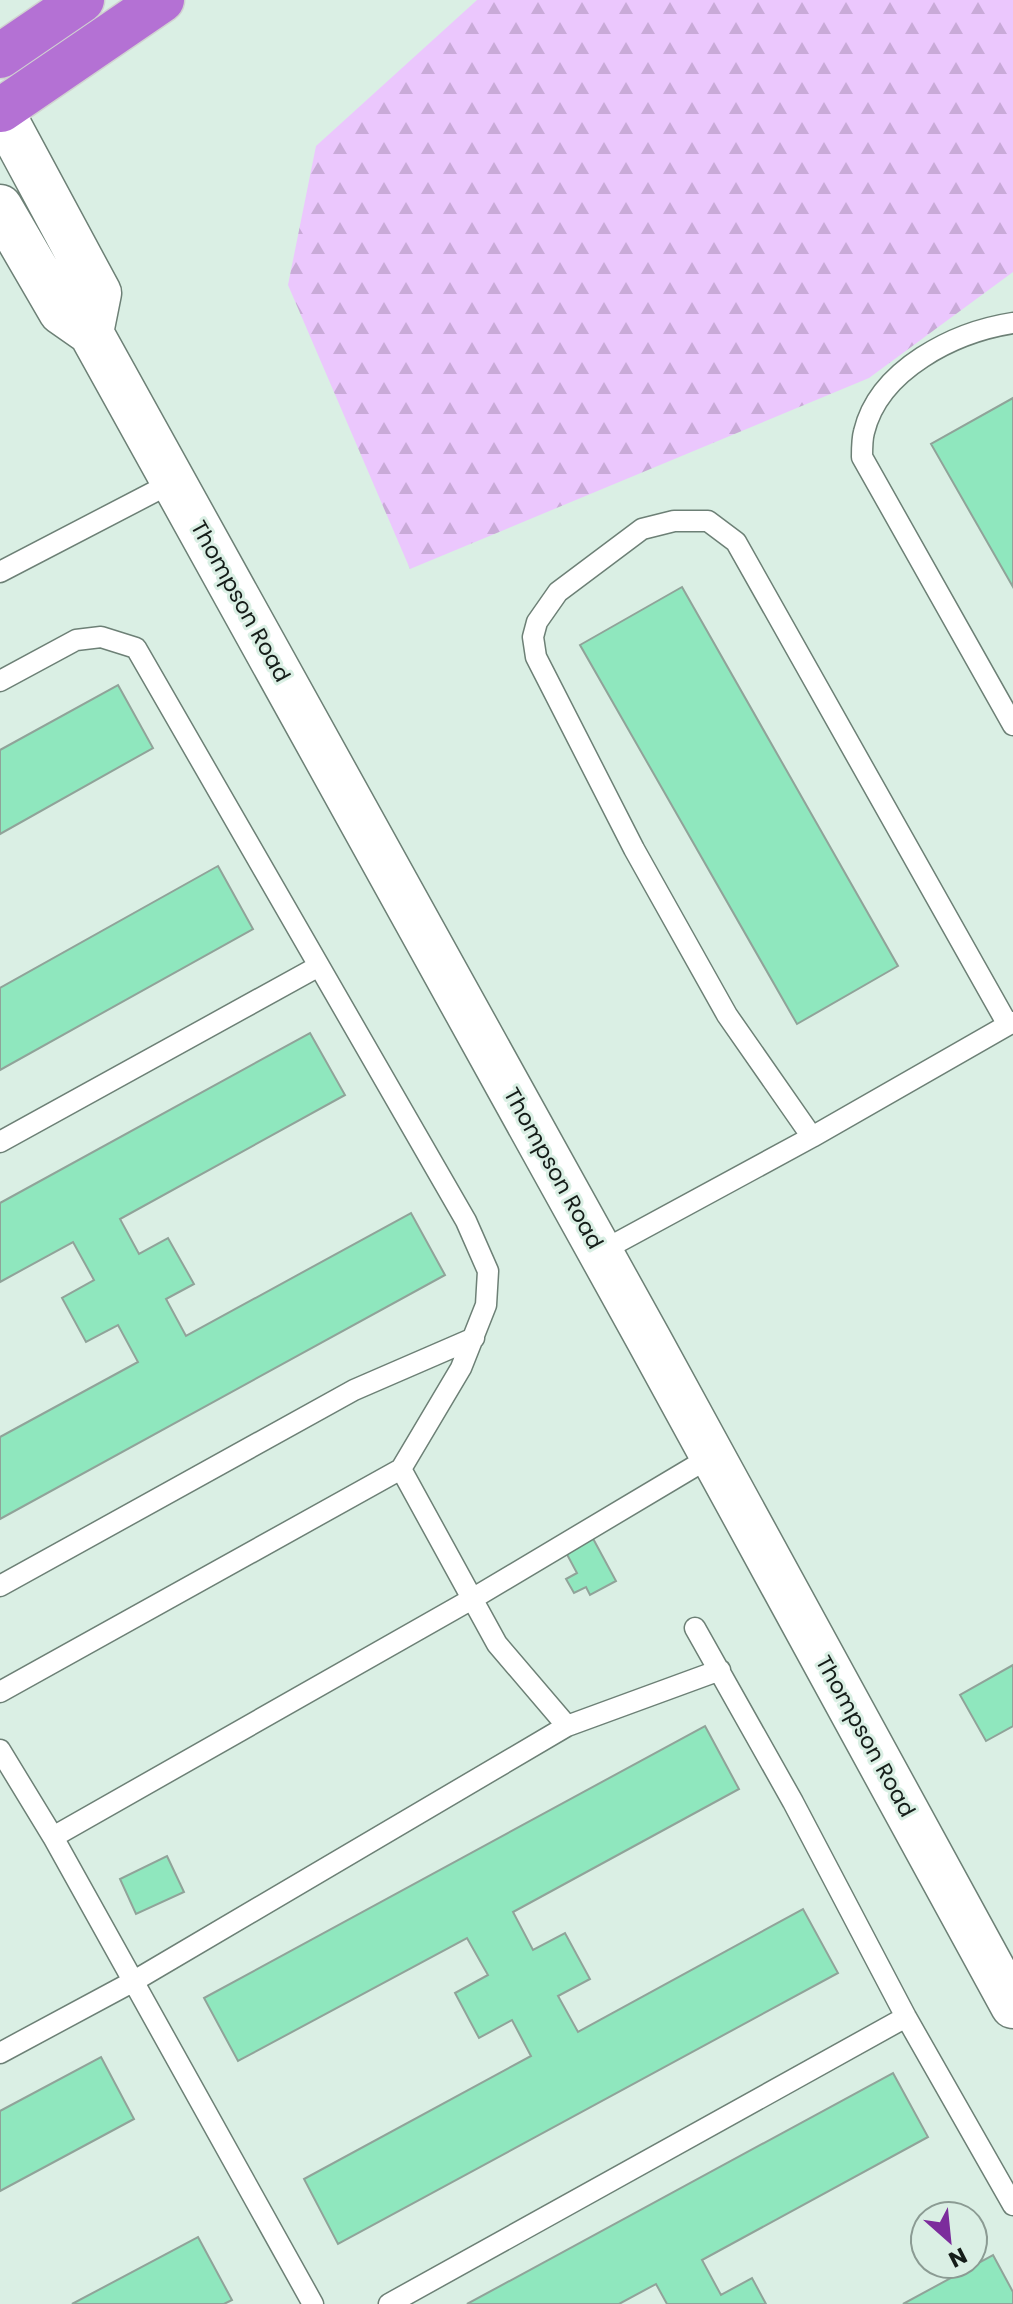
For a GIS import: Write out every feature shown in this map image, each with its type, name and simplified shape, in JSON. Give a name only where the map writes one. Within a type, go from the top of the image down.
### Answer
[{"type":"highway","points":[[0,56],[82,0]]},
{"type":"highway","points":[[0,110],[162,0]]},
{"type":"main road","points":[[0,110],[99,293],[91,333]]},
{"type":"main road","name":"Thompson Road","points":[[0,207],[61,312],[91,333],[175,481],[1013,2006]]},
{"type":"lane","points":[[1013,323],[986,327],[924,354],[890,384],[872,411],[863,432],[862,457],[1013,725]]},
{"type":"lane","points":[[0,572],[175,481]]},
{"type":"lane","points":[[600,1252],[812,1137],[1011,1024],[736,542],[708,521],[674,521],[642,529],[558,592],[537,622],[533,637],[536,657],[634,849],[727,1015],[812,1137]]},
{"type":"lane","points":[[0,681],[76,640],[101,637],[136,648],[466,1221],[488,1271],[486,1305],[461,1368],[401,1469],[0,1692]]},
{"type":"lane","points":[[0,1142],[319,966]]},
{"type":"lane","points":[[0,1586],[354,1390],[474,1338]]},
{"type":"lane","points":[[53,1837],[472,1599],[712,1456]]},
{"type":"lane","points":[[401,1469],[497,1644],[567,1726]]},
{"type":"lane","points":[[695,1628],[793,1802],[906,2017],[1013,2205]]},
{"type":"lane","points":[[0,2053],[134,1981],[567,1726],[720,1670]]},
{"type":"lane","points":[[0,1750],[53,1837],[313,2304]]},
{"type":"lane","points":[[389,2304],[906,2017]]},
{"type":"green space","points":[[477,0],[1013,0],[1013,272],[869,378],[410,569],[288,285],[316,146]]},
{"type":"building","points":[[1013,398],[1013,587],[931,444]]},
{"type":"building","points":[[682,587],[898,966],[797,1024],[580,645]]},
{"type":"building","points":[[118,685],[153,748],[0,834],[0,750]]},
{"type":"building","points":[[218,866],[253,929],[0,1070],[0,988]]},
{"type":"building","points":[[310,1033],[345,1095],[120,1219],[139,1254],[168,1238],[194,1284],[166,1299],[186,1336],[411,1213],[445,1275],[0,1519],[0,1437],[138,1362],[118,1325],[86,1342],[62,1298],[94,1280],[73,1242],[0,1282],[0,1203]]},
{"type":"building","points":[[590,1533],[616,1581],[590,1595],[586,1587],[574,1593],[566,1579],[577,1573],[563,1547]]},
{"type":"building","points":[[1013,1665],[1013,1726],[986,1741],[960,1695]]},
{"type":"building","points":[[705,1726],[739,1789],[513,1912],[533,1950],[565,1933],[590,1979],[558,1996],[578,2032],[803,1909],[838,1973],[338,2244],[304,2179],[531,2056],[512,2020],[479,2038],[455,1993],[488,1975],[467,1938],[238,2061],[204,1998]]},
{"type":"building","points":[[167,1856],[184,1892],[136,1914],[120,1879]]},
{"type":"building","points":[[101,2057],[134,2119],[0,2191],[0,2111]]},
{"type":"building","points":[[893,2073],[928,2137],[702,2260],[721,2295],[752,2278],[766,2304],[667,2304],[656,2284],[619,2304],[467,2304]]},
{"type":"building","points":[[198,2237],[232,2300],[224,2304],[72,2304]]},
{"type":"building","points":[[993,2255],[1013,2292],[1013,2304],[903,2304],[947,2280],[989,2280],[989,2257]]}]
